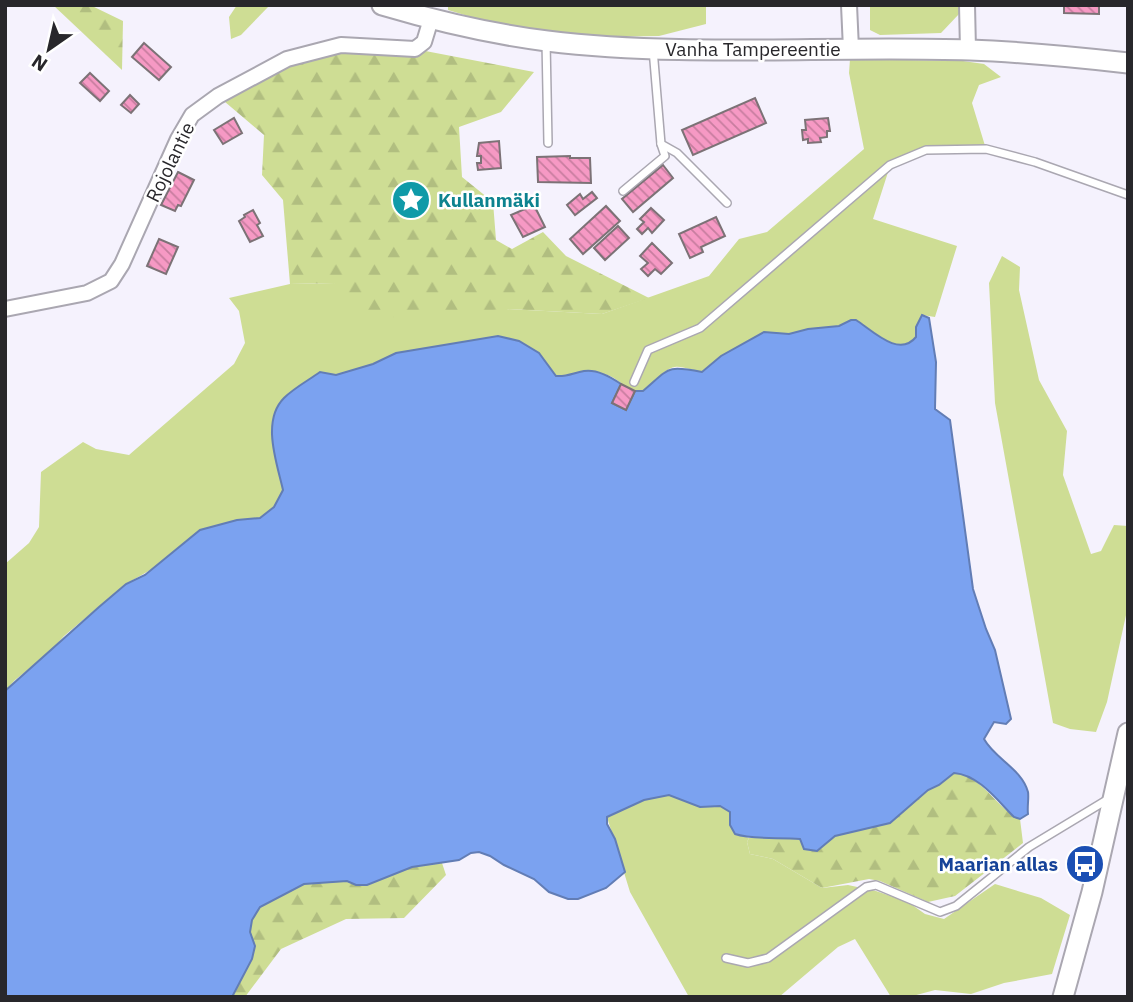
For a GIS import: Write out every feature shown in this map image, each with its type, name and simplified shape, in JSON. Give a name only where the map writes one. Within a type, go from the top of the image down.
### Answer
[{"type":"main road","name":"Vanha Tampereentie","points":[[382,5],[430,19],[546,41],[653,48],[968,50],[1038,53],[1128,64]]},
{"type":"main road","points":[[1063,997],[1092,892],[1128,733]]},
{"type":"street","points":[[849,5],[850,49]]},
{"type":"street","points":[[967,5],[968,50]]},
{"type":"street","name":"Rojolantie","points":[[5,309],[87,293],[111,281],[122,264],[178,139],[192,115],[218,96],[286,59],[341,46],[415,50],[424,42],[430,19]]},
{"type":"lane","points":[[546,41],[548,143]]},
{"type":"lane","points":[[623,191],[664,156],[660,144],[653,48]]},
{"type":"lane","points":[[660,144],[677,153],[727,203]]},
{"type":"lane","points":[[634,382],[648,350],[699,328],[890,165],[926,150],[986,149],[1035,162],[1128,195]]},
{"type":"lane","points":[[726,958],[748,963],[768,958],[866,887],[876,885],[940,912],[956,906],[1029,847],[1114,796]]},
{"type":"green space","points":[[53,5],[90,5],[123,21],[122,70]]},
{"type":"green space","points":[[237,5],[270,5],[241,35],[231,39],[229,17]]},
{"type":"green space","points":[[448,5],[706,5],[706,24],[659,36],[596,37],[544,33],[498,25],[448,10]]},
{"type":"green space","points":[[870,5],[959,5],[959,14],[941,33],[880,35],[870,30]]},
{"type":"green space","points":[[341,45],[415,49],[534,72],[501,112],[459,127],[462,177],[493,202],[496,240],[512,249],[543,232],[566,256],[649,298],[602,314],[506,309],[367,319],[334,283],[290,284],[283,200],[262,175],[264,135],[218,96],[287,59]]},
{"type":"green space","points":[[850,59],[963,61],[984,64],[1001,77],[979,85],[972,103],[986,149],[926,150],[890,166],[873,219],[957,246],[935,317],[922,315],[916,327],[917,337],[911,343],[895,346],[851,320],[839,326],[789,334],[764,332],[721,356],[702,372],[675,367],[639,392],[602,373],[556,376],[539,353],[396,353],[373,364],[336,375],[320,372],[273,443],[283,490],[274,507],[260,518],[237,520],[126,584],[64,636],[49,653],[5,691],[5,564],[29,543],[39,527],[41,472],[83,442],[96,449],[129,455],[234,364],[245,343],[239,311],[229,298],[290,284],[334,283],[506,309],[602,314],[709,276],[739,239],[767,232],[864,149],[849,73]]},
{"type":"green space","points":[[1002,256],[1020,267],[1019,290],[1039,380],[1067,431],[1063,475],[1091,554],[1101,551],[1114,525],[1128,526],[1128,606],[1107,702],[1096,732],[1070,729],[1053,723],[995,403],[989,283]]},
{"type":"green space","points":[[954,773],[973,780],[1020,819],[1023,843],[955,896],[928,902],[880,881],[869,879],[822,888],[773,859],[750,854],[747,842],[749,838],[766,836],[800,839],[804,849],[817,851],[834,836],[890,823],[928,790]]},
{"type":"green space","points":[[669,795],[700,807],[719,806],[730,812],[730,825],[735,833],[749,838],[747,842],[750,854],[773,859],[822,888],[848,885],[876,891],[908,902],[925,914],[944,919],[995,884],[1041,898],[1070,915],[1052,974],[1004,983],[971,994],[935,990],[909,997],[891,997],[855,939],[838,947],[779,997],[689,997],[630,892],[607,817],[644,800]]},
{"type":"green space","points":[[442,863],[446,875],[404,918],[346,919],[281,949],[245,997],[232,997],[252,959],[255,946],[250,932],[252,920],[260,907],[304,884],[347,881],[356,885],[367,885],[412,867]]},
{"type":"water","name":"Maarian allas","points":[[922,315],[929,318],[936,362],[935,409],[950,420],[973,589],[995,650],[1011,719],[1006,724],[994,722],[984,739],[1025,784],[1028,792],[1028,814],[1020,819],[1014,817],[979,783],[954,773],[928,790],[890,823],[835,836],[817,851],[804,849],[800,839],[758,838],[735,834],[730,825],[730,812],[720,806],[700,807],[669,795],[644,800],[607,817],[607,824],[615,839],[625,872],[606,888],[578,899],[568,899],[549,892],[534,879],[490,856],[479,852],[471,853],[459,860],[412,867],[367,885],[356,885],[347,881],[304,884],[260,907],[252,920],[250,932],[255,946],[252,959],[232,997],[5,997],[5,691],[126,584],[145,575],[200,530],[237,520],[260,518],[274,507],[283,490],[273,442],[273,418],[277,407],[292,391],[320,372],[336,375],[373,364],[396,353],[498,336],[519,341],[539,353],[556,376],[589,371],[613,379],[621,384],[612,403],[626,410],[635,391],[643,391],[669,370],[702,372],[721,356],[764,332],[789,334],[839,326],[856,320],[878,336],[902,345],[916,337],[916,327]]},
{"type":"building","points":[[1064,5],[1099,5],[1099,14],[1064,13]]},
{"type":"building","points":[[144,43],[171,67],[159,80],[132,57]]},
{"type":"building","points":[[90,73],[109,91],[100,101],[80,83]]},
{"type":"building","points":[[130,95],[139,104],[131,113],[121,105]]},
{"type":"building","points":[[755,98],[766,123],[693,155],[682,130]]},
{"type":"building","points":[[234,118],[242,133],[223,144],[214,130]]},
{"type":"building","points":[[828,118],[830,131],[827,131],[827,137],[820,138],[821,142],[808,143],[808,139],[803,140],[805,120]]},
{"type":"building","points":[[499,141],[501,168],[478,170],[477,163],[481,163],[481,156],[477,156],[479,143]]},
{"type":"building","points":[[537,157],[590,158],[591,183],[538,182]]},
{"type":"building","points":[[663,165],[673,178],[633,212],[622,199]]},
{"type":"building","points":[[178,172],[194,180],[181,206],[178,205],[175,211],[161,205]]},
{"type":"building","points":[[592,192],[597,198],[575,215],[567,205],[580,194],[583,199]]},
{"type":"building","points":[[534,205],[545,227],[523,237],[511,215]]},
{"type":"building","points":[[606,206],[620,221],[583,254],[570,239]]},
{"type":"building","points":[[651,208],[664,220],[652,233],[648,228],[642,234],[637,229],[644,222],[640,219]]},
{"type":"building","points":[[253,210],[263,236],[250,242],[239,221]]},
{"type":"building","points":[[716,217],[725,236],[701,247],[703,252],[690,258],[679,234]]},
{"type":"building","points":[[618,226],[629,238],[605,260],[594,248]]},
{"type":"building","points":[[159,239],[178,247],[166,274],[147,266]]},
{"type":"building","points":[[652,243],[672,263],[661,274],[655,269],[648,276],[641,269],[648,263],[640,256]]},
{"type":"building","points":[[621,384],[635,391],[626,410],[612,403]]},
{"type":"place","name":"Kullanmäki","points":[[411,200]]},
{"type":"place","name":"Maarian allas","points":[[1085,864]]}]
